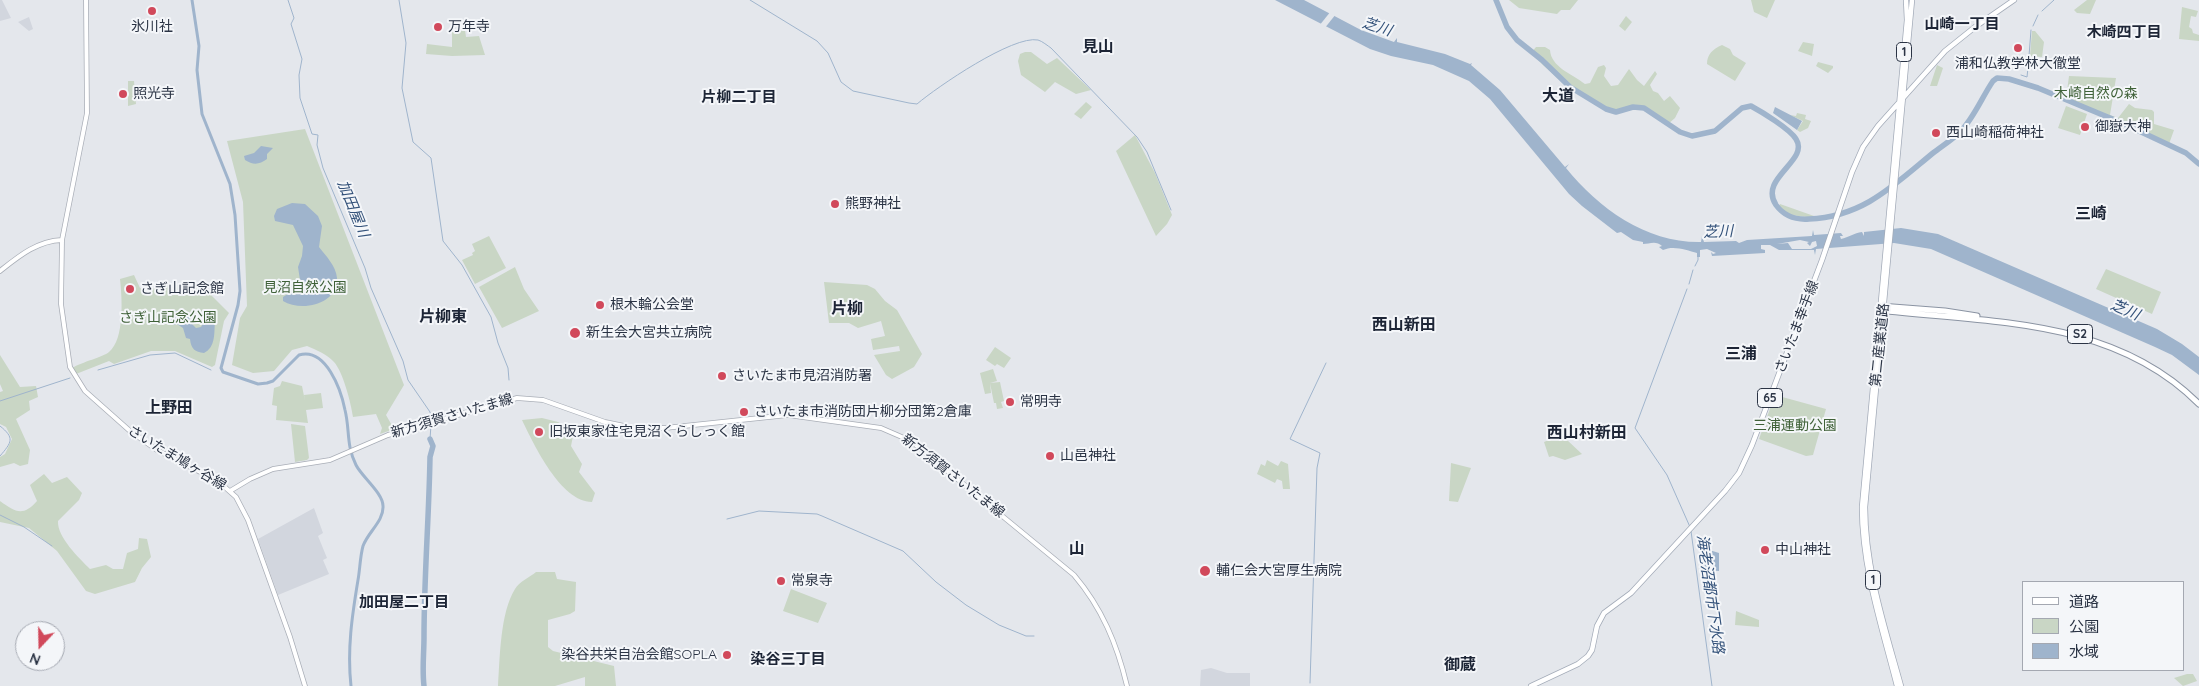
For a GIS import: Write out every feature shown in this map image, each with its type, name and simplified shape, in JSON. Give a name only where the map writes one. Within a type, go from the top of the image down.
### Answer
[{"type":"highway","name":"S2","points":[[1882,308],[1945,311],[2047,326],[2096,339],[2128,352],[2162,370],[2199,402]]},
{"type":"highway","name":"S2","points":[[1882,308],[2032,325],[2086,338],[2147,364],[2172,380],[2199,402]]},
{"type":"main road","name":"さいたま鳩ヶ谷線","points":[[86,0],[87,113],[62,240],[62,311],[69,361],[79,383],[92,398],[140,438],[218,481],[240,503],[248,520],[290,637],[305,686]]},
{"type":"main road","name":"第二産業道路","points":[[1894,179],[1907,20],[1906,0]]},
{"type":"main road","name":"第二産業道路","points":[[1899,686],[1864,551],[1862,507],[1912,0]]},
{"type":"main road","name":"さいたま幸手線","points":[[1531,686],[1585,658],[1592,650],[1597,626],[1604,612],[1628,596],[1730,484],[1745,461],[1824,257],[1852,172],[1863,147],[1935,62],[1958,40],[2014,0]]},
{"type":"main road","points":[[0,271],[30,248],[47,242],[62,240]]},
{"type":"main road","name":"新方須賀さいたま線","points":[[230,491],[257,475],[273,469],[330,460],[388,435],[508,398],[526,397],[552,402],[605,422],[634,428],[665,428],[780,415],[881,428],[911,441],[1074,575],[1090,595],[1109,628],[1118,651],[1127,686]]},
{"type":"shaded area","points":[[0,0],[2,0],[11,18],[0,21]]},
{"type":"shaded area","points":[[29,17],[33,29],[29,31],[18,22]]},
{"type":"shaded area","points":[[314,508],[323,533],[318,536],[327,558],[323,560],[329,574],[278,595],[258,539]]},
{"type":"shaded area","points":[[1211,668],[1227,673],[1250,673],[1250,686],[1200,686],[1201,670]]},
{"type":"green space","points":[[1509,0],[1578,0],[1570,10],[1561,10],[1557,14],[1519,8]]},
{"type":"green space","points":[[1751,0],[1775,0],[1767,18],[1754,12]]},
{"type":"green space","points":[[2087,0],[2096,0],[2090,14],[2077,13],[2074,10]]},
{"type":"green space","points":[[2182,7],[2198,11],[2196,17],[2191,16],[2189,27],[2193,33],[2199,35],[2199,41],[2179,39]]},
{"type":"green space","points":[[1626,16],[1632,22],[1625,31],[1619,26]]},
{"type":"green space","points":[[465,30],[466,37],[479,36],[485,55],[452,56],[426,54],[427,44],[452,47],[452,31]]},
{"type":"green space","points":[[2032,31],[2035,31],[2044,42],[2042,57],[2030,56]]},
{"type":"green space","points":[[1803,42],[1814,44],[1812,56],[1798,51]]},
{"type":"green space","points":[[1722,45],[1730,49],[1733,55],[1746,63],[1735,81],[1707,64],[1711,52]]},
{"type":"green space","points":[[1536,47],[1545,47],[1550,50],[1551,56],[1558,66],[1585,84],[1590,83],[1598,67],[1604,65],[1606,68],[1604,76],[1611,86],[1618,85],[1629,69],[1644,86],[1655,71],[1657,74],[1650,85],[1653,91],[1658,93],[1664,101],[1670,96],[1680,108],[1675,118],[1668,124],[1654,113],[1643,109],[1632,107],[1610,109],[1599,105],[1567,86],[1548,69],[1531,53]]},
{"type":"green space","points":[[1031,52],[1047,64],[1057,58],[1091,90],[1076,94],[1055,82],[1045,92],[1021,75],[1018,61],[1020,54]]},
{"type":"green space","points":[[1818,62],[1833,66],[1833,68],[1828,73],[1816,66]]},
{"type":"green space","points":[[1937,65],[1943,68],[1937,86],[1930,86]]},
{"type":"green space","name":"木崎自然の森","points":[[2069,76],[2116,78],[2110,115],[2118,118],[2129,104],[2135,108],[2152,110],[2154,112],[2154,124],[2174,130],[2169,144],[2121,121],[2066,99]]},
{"type":"green space","points":[[128,81],[134,81],[136,104],[128,106]]},
{"type":"green space","points":[[1086,102],[1092,107],[1081,119],[1074,114]]},
{"type":"green space","points":[[2066,106],[2087,114],[2080,135],[2058,128]]},
{"type":"green space","points":[[1797,113],[1806,115],[1805,119],[1811,121],[1808,128],[1800,132],[1797,130],[1803,121],[1790,115],[1796,116]]},
{"type":"green space","name":"見沼自然公園","points":[[305,129],[404,385],[386,415],[394,429],[380,434],[382,428],[376,414],[353,417],[346,388],[340,373],[334,362],[325,354],[307,346],[292,350],[274,371],[253,373],[232,365],[240,318],[247,306],[243,202],[227,141]]},
{"type":"green space","points":[[1135,135],[1155,173],[1172,215],[1156,236],[1116,151]]},
{"type":"green space","points":[[1780,204],[1814,216],[1814,218],[1790,215],[1779,207]]},
{"type":"green space","points":[[489,236],[506,268],[475,284],[462,260],[473,255],[472,253],[475,251],[472,244]]},
{"type":"green space","points":[[515,267],[524,289],[539,311],[502,328],[479,287]]},
{"type":"green space","points":[[2106,269],[2161,292],[2152,314],[2096,289]]},
{"type":"green space","name":"さぎ山記念公園","points":[[134,275],[140,288],[145,291],[167,284],[203,287],[229,313],[224,321],[215,365],[212,367],[175,351],[151,351],[114,364],[109,361],[76,374],[72,368],[106,354],[114,346],[118,338],[121,317],[120,279]]},
{"type":"green space","points":[[824,282],[867,285],[875,289],[885,301],[897,310],[922,354],[914,367],[892,379],[886,375],[874,355],[900,351],[899,346],[873,350],[871,339],[885,336],[881,321],[858,328],[849,323],[829,323]]},
{"type":"green space","points":[[995,347],[1011,358],[1004,368],[997,364],[995,366],[986,360]]},
{"type":"green space","points":[[0,355],[20,387],[36,386],[38,397],[29,401],[30,410],[16,419],[30,450],[28,464],[20,466],[14,463],[0,467],[0,457],[5,454],[12,439],[6,427],[0,424],[0,392],[3,391],[0,384]]},
{"type":"green space","points":[[993,369],[997,381],[990,383],[991,393],[985,394],[980,373]]},
{"type":"green space","points":[[282,381],[302,386],[305,401],[304,395],[321,393],[323,408],[306,410],[308,423],[276,420],[277,406],[272,405],[274,388],[280,386]]},
{"type":"green space","points":[[1000,382],[1004,401],[1001,402],[1003,408],[997,409],[990,383]]},
{"type":"green space","name":"三浦運動公園","points":[[1775,395],[1826,409],[1813,455],[1806,456],[1759,439]]},
{"type":"green space","points":[[542,418],[558,422],[574,431],[571,446],[582,464],[579,472],[595,493],[592,502],[581,500],[570,493],[559,483],[541,457],[522,420]]},
{"type":"green space","points":[[291,424],[305,426],[309,458],[307,460],[295,462]]},
{"type":"green space","points":[[1556,437],[1567,440],[1582,454],[1565,460],[1553,456],[1549,457],[1544,442]]},
{"type":"green space","points":[[1267,460],[1278,466],[1281,461],[1288,464],[1290,489],[1283,489],[1282,481],[1277,479],[1275,483],[1257,474],[1261,464],[1265,466]]},
{"type":"green space","points":[[1451,463],[1471,468],[1458,502],[1449,501]]},
{"type":"green space","points":[[44,474],[52,483],[67,477],[82,493],[79,500],[58,521],[61,534],[65,540],[90,569],[106,565],[113,569],[123,569],[127,553],[138,549],[139,538],[147,539],[151,557],[142,568],[135,582],[95,594],[86,591],[57,551],[29,528],[0,522],[0,501],[10,508],[19,511],[32,506],[37,501],[30,485]]},
{"type":"green space","points":[[536,572],[555,572],[557,579],[576,582],[575,611],[548,620],[548,647],[553,651],[614,666],[616,686],[585,686],[585,677],[555,686],[498,686],[506,610],[517,586]]},
{"type":"green space","points":[[791,589],[827,603],[818,623],[783,611]]},
{"type":"green space","points":[[1736,611],[1759,620],[1759,627],[1735,625]]},
{"type":"green space","points":[[2193,674],[2197,681],[2183,686],[2174,678]]},
{"type":"water","points":[[1275,0],[1304,0],[1361,30],[1394,42],[1397,38],[1397,42],[1445,54],[1470,64],[1472,63],[1471,65],[1500,90],[1565,167],[1569,164],[1566,168],[1593,197],[1609,210],[1643,230],[1681,241],[1701,242],[1702,236],[1704,242],[1736,241],[1739,243],[1747,240],[1812,236],[1813,230],[1814,235],[1841,233],[1843,236],[1840,236],[1841,239],[1862,232],[1864,236],[1864,232],[1901,228],[1938,234],[2157,329],[2199,357],[2199,375],[2172,355],[2155,347],[1931,249],[1894,243],[1816,249],[1815,255],[1814,250],[1779,250],[1770,245],[1761,245],[1761,249],[1765,250],[1765,253],[1712,256],[1711,252],[1713,254],[1716,253],[1707,249],[1700,250],[1700,257],[1697,257],[1697,253],[1684,249],[1671,248],[1663,250],[1659,247],[1662,246],[1657,243],[1643,244],[1643,242],[1633,240],[1621,232],[1617,233],[1569,194],[1490,99],[1469,81],[1433,65],[1391,56],[1370,49]],"holes":[[[1800,240],[1809,242],[1807,243],[1810,246],[1812,242],[1816,241],[1817,246],[1811,249],[1792,249],[1788,243],[1777,244]]]},
{"type":"water","points":[[1775,107],[1802,121],[1797,130],[1773,113]]},
{"type":"water","points":[[261,146],[273,148],[267,154],[267,159],[256,164],[245,160],[244,156],[254,153]]},
{"type":"water","points":[[292,203],[305,204],[318,216],[322,226],[319,247],[333,265],[337,278],[336,287],[332,295],[317,304],[308,306],[299,306],[283,301],[283,297],[296,289],[300,280],[298,267],[303,246],[293,225],[275,221],[274,216],[277,209]]},
{"type":"water","points":[[174,311],[184,312],[189,315],[190,322],[196,328],[201,327],[206,319],[212,318],[215,321],[214,339],[208,350],[204,353],[198,352],[191,345],[190,339],[186,338],[183,328],[177,324],[173,325],[167,320]]},
{"type":"water","points":[[1703,548],[1719,553],[1719,571],[1705,570]]},
{"type":"pier","points":[[1331,11],[1336,14],[1324,29],[1319,26]]},
{"type":"waterway","points":[[192,0],[199,46],[197,70],[202,114],[230,184],[235,215],[240,291],[221,368],[223,372],[258,384],[267,383],[273,381],[299,355],[309,354],[317,357],[331,372],[340,392],[346,417],[349,444],[356,465],[376,490],[382,501],[383,511],[381,517],[365,541],[361,554],[351,633],[351,686]]},
{"type":"waterway","name":"加田屋川","points":[[288,0],[294,18],[291,24],[302,59],[299,75],[300,98],[312,134],[318,135],[317,145],[323,168],[365,268],[371,288],[403,361],[408,380],[430,412],[431,420]]},
{"type":"waterway","points":[[399,0],[406,43],[402,88],[413,142],[431,158],[443,241],[462,265],[491,317],[498,343],[508,368],[509,380]]},
{"type":"waterway","points":[[750,0],[817,41],[828,53],[841,82],[853,91],[909,103],[917,104],[957,75],[1011,46],[1026,41],[1041,41],[1051,48],[1137,137],[1147,152],[1171,210]]},
{"type":"waterway","points":[[1496,0],[1507,27],[1517,40],[1542,60],[1570,87],[1606,109],[1616,112],[1633,107],[1644,108],[1680,132],[1692,136],[1715,131],[1742,108],[1751,106],[1782,126],[1793,135],[1798,147],[1796,155],[1778,178],[1772,195],[1779,209],[1787,215],[1799,219],[1828,217],[1846,212],[1862,206],[1877,197],[1960,132],[1974,114],[1993,81],[1997,78],[2009,79],[2038,88],[2122,123],[2186,153],[2199,164]]},
{"type":"waterway","points":[[2042,11],[2054,0]]},
{"type":"waterway","points":[[2033,26],[2038,15]]},
{"type":"waterway","points":[[2029,56],[2031,30]]},
{"type":"waterway","points":[[2021,75],[2027,77],[2029,58]]},
{"type":"waterway","name":"海老沼都市下水路","points":[[1695,266],[1698,256]]},
{"type":"waterway","name":"海老沼都市下水路","points":[[1689,284],[1693,270]]},
{"type":"waterway","name":"海老沼都市下水路","points":[[1687,289],[1635,428],[1667,475],[1690,527]]},
{"type":"waterway","points":[[98,370],[150,355],[175,353],[211,370]]},
{"type":"waterway","points":[[1310,683],[1317,468],[1320,453],[1290,439],[1326,363]]},
{"type":"waterway","points":[[0,401],[70,378]]},
{"type":"waterway","points":[[431,426],[457,417]]},
{"type":"waterway","name":"加田屋川","points":[[430,439],[431,425]]},
{"type":"waterway","points":[[0,426],[10,437],[9,444],[0,456]]},
{"type":"waterway","name":"加田屋川","points":[[424,686],[430,457],[433,446],[430,439]]},
{"type":"waterway","points":[[727,519],[759,511],[817,514],[903,551],[936,582],[966,605],[999,625],[1026,636],[1034,636]]},
{"type":"waterway","points":[[0,515],[24,527],[52,546]]},
{"type":"waterway","name":"海老沼都市下水路","points":[[1691,531],[1712,686]]},
{"type":"place","name":"氷川社","points":[[152,11]]},
{"type":"place","name":"万年寺","points":[[438,27]]},
{"type":"place","name":"浦和仏教学林大徹堂","points":[[2018,48]]},
{"type":"place","name":"照光寺","points":[[123,94]]},
{"type":"place","name":"御嶽大神","points":[[2085,127]]},
{"type":"place","name":"西山崎稲荷神社","points":[[1936,133]]},
{"type":"place","name":"熊野神社","points":[[835,204]]},
{"type":"place","name":"さぎ山記念館","points":[[130,289]]},
{"type":"place","name":"根木輪公会堂","points":[[600,305]]},
{"type":"place","name":"新生会大宮共立病院","points":[[575,333]]},
{"type":"place","name":"さいたま市見沼消防署","points":[[722,376]]},
{"type":"place","name":"常明寺","points":[[1010,402]]},
{"type":"place","name":"さいたま市消防団片柳分団第2倉庫","points":[[744,412]]},
{"type":"place","name":"旧坂東家住宅見沼くらしっく館","points":[[539,432]]},
{"type":"place","name":"山邑神社","points":[[1050,456]]},
{"type":"place","name":"中山神社","points":[[1765,550]]},
{"type":"place","name":"輔仁会大宮厚生病院","points":[[1205,571]]},
{"type":"place","name":"常泉寺","points":[[781,581]]},
{"type":"place","name":"染谷共栄自治会館SOPLA","points":[[727,655]]},
{"type":"district","name":"山崎一丁目","points":[[1962,24]]},
{"type":"district","name":"木崎四丁目","points":[[2124,32]]},
{"type":"district","name":"見山","points":[[1098,47]]},
{"type":"district","name":"大道","points":[[1558,96]]},
{"type":"district","name":"片柳二丁目","points":[[739,97]]},
{"type":"district","name":"三崎","points":[[2091,214]]},
{"type":"district","name":"片柳","points":[[847,309]]},
{"type":"district","name":"片柳東","points":[[443,317]]},
{"type":"district","name":"西山新田","points":[[1404,325]]},
{"type":"district","name":"三浦","points":[[1741,354]]},
{"type":"district","name":"上野田","points":[[169,408]]},
{"type":"district","name":"西山村新田","points":[[1587,433]]},
{"type":"district","name":"山","points":[[1077,549]]},
{"type":"district","name":"加田屋二丁目","points":[[404,602]]},
{"type":"district","name":"染谷三丁目","points":[[788,659]]},
{"type":"district","name":"御蔵","points":[[1460,665]]},
{"type":"water label","name":"芝川","points":[[1377,27]]},
{"type":"water label","name":"芝川","points":[[1718,232]]},
{"type":"water label","name":"芝川","points":[[2125,310]]}]
